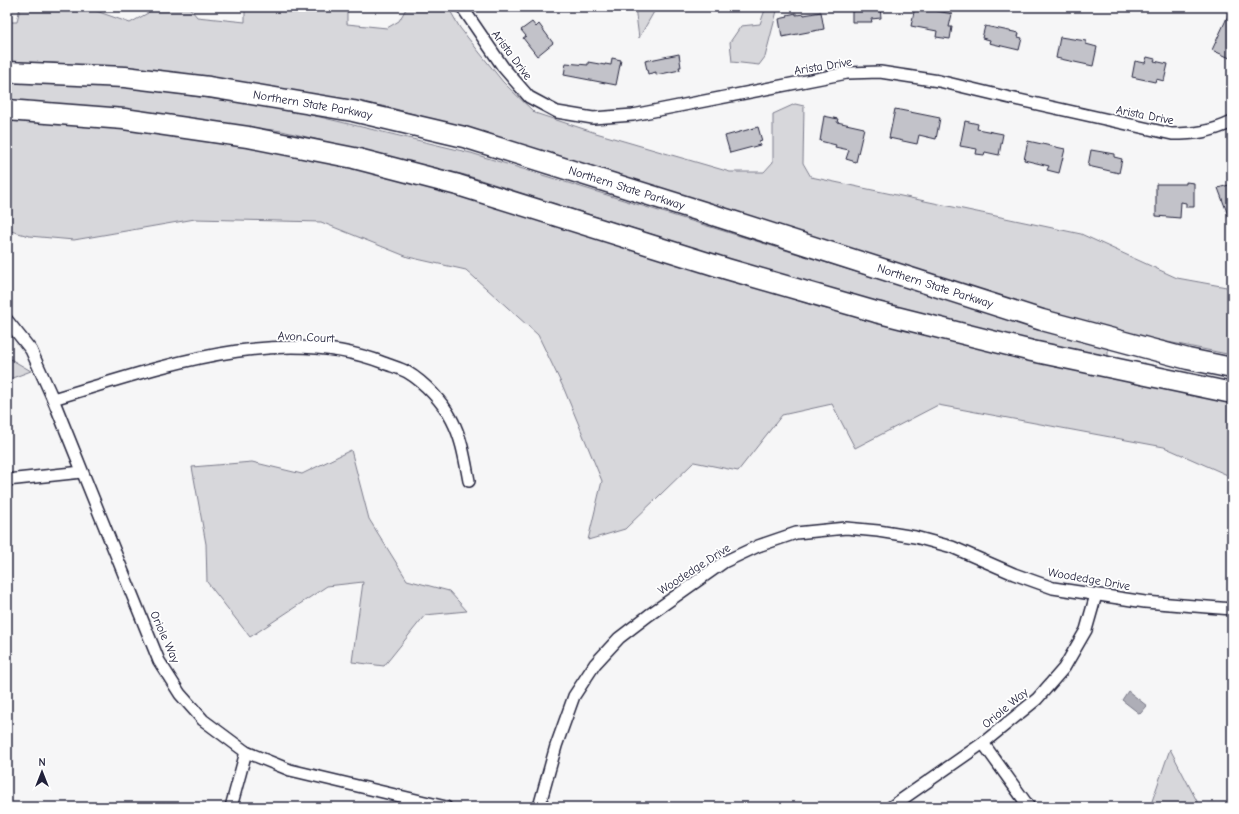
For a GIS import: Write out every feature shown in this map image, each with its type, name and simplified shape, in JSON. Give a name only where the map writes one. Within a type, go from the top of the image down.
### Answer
[{"type":"highway","name":"Northern State Parkway","points":[[7,72],[125,77],[209,87],[353,111],[464,137],[1042,320],[1188,359],[1232,368]]},
{"type":"highway","points":[[7,110],[132,120],[248,136],[354,158],[458,185],[727,269],[876,312],[1032,351],[1232,393]]},
{"type":"street","name":"Arista Drive","points":[[462,7],[503,67],[529,97],[557,112],[593,118],[633,115],[847,73],[880,72],[939,81],[1172,134],[1192,134],[1216,130],[1232,122]]},
{"type":"street","name":"Oriole Way","points":[[7,320],[31,350],[53,399],[159,661],[180,694],[203,720],[246,752],[290,770],[446,807]]},
{"type":"street","name":"Avon Court","points":[[53,399],[157,367],[212,355],[265,348],[301,347],[336,351],[373,359],[406,372],[432,391],[452,419],[461,441],[469,481]]},
{"type":"street","points":[[7,480],[82,472]]},
{"type":"street","name":"Woodedge Drive","points":[[539,807],[556,746],[574,696],[595,664],[619,638],[724,562],[758,546],[796,533],[846,528],[915,537],[952,547],[1014,574],[1053,588],[1145,602],[1232,609]]},
{"type":"street","name":"Oriole Way","points":[[891,807],[983,743],[1037,699],[1064,668],[1086,630],[1096,595]]},
{"type":"street","points":[[983,743],[1029,807]]},
{"type":"street","points":[[231,807],[246,752]]},
{"type":"shaded area","points":[[20,7],[85,7],[130,23],[148,13],[148,7],[189,7],[197,17],[245,22],[245,7],[347,7],[347,24],[387,28],[399,21],[407,7],[448,7],[460,28],[503,82],[535,113],[596,133],[730,172],[764,172],[773,162],[773,114],[795,104],[804,106],[803,163],[811,177],[1081,234],[1177,278],[1232,288],[1232,355],[1118,332],[922,275],[486,134],[388,107],[170,73],[54,63],[7,63],[7,22],[17,22]]},
{"type":"shaded area","points":[[635,7],[680,7],[680,9],[655,10],[639,38]]},
{"type":"shaded area","points":[[766,7],[778,7],[765,57],[759,65],[732,62],[730,42],[741,26],[760,24]]},
{"type":"shaded area","points":[[7,79],[89,82],[282,108],[471,153],[989,313],[1108,344],[1108,356],[987,333],[802,282],[465,175],[282,131],[88,108],[7,105]]},
{"type":"shaded area","points":[[7,119],[131,129],[276,150],[393,175],[672,260],[818,307],[1087,369],[1232,399],[1232,477],[1164,447],[938,405],[855,448],[832,404],[782,415],[738,471],[694,462],[625,529],[588,540],[602,481],[564,389],[538,335],[466,270],[408,257],[321,222],[195,219],[74,240],[29,236],[7,230]]},
{"type":"shaded area","points":[[7,357],[31,371],[7,380]]},
{"type":"shaded area","points":[[351,450],[369,519],[407,580],[449,591],[467,611],[425,615],[384,666],[352,662],[363,582],[327,586],[250,637],[207,582],[206,544],[192,467],[252,462],[302,474]]},
{"type":"shaded area","points":[[1128,691],[1147,706],[1140,714],[1122,700]]},
{"type":"shaded area","points":[[1170,749],[1200,807],[1150,807]]},
{"type":"building","points":[[855,7],[880,7],[881,18],[871,19],[872,22],[852,22],[852,11],[855,11]]},
{"type":"building","points":[[915,7],[929,9],[929,7],[937,7],[937,11],[952,14],[949,27],[952,27],[950,39],[936,37],[937,31],[911,26]]},
{"type":"building","points":[[1232,7],[1232,59],[1212,50]]},
{"type":"building","points":[[821,12],[824,29],[782,37],[779,19],[796,13],[796,15],[804,15]]},
{"type":"building","points":[[532,22],[536,27],[539,24],[553,43],[537,56],[523,38],[526,36],[521,30]]},
{"type":"building","points":[[985,26],[1019,33],[1018,37],[1022,38],[1019,50],[989,43],[990,40],[982,38]]},
{"type":"building","points":[[1060,37],[1086,41],[1086,44],[1097,47],[1093,66],[1056,58]]},
{"type":"building","points":[[679,54],[680,70],[656,75],[656,72],[648,74],[645,61]]},
{"type":"building","points":[[1147,57],[1155,59],[1154,61],[1168,64],[1164,81],[1156,79],[1155,82],[1132,77],[1135,61],[1145,63]]},
{"type":"building","points":[[612,58],[621,60],[616,85],[564,75],[566,63],[588,65],[588,62],[611,65]]},
{"type":"building","points":[[895,109],[940,118],[936,139],[919,135],[917,144],[889,138]]},
{"type":"building","points":[[824,116],[838,119],[837,122],[864,128],[856,162],[846,159],[849,150],[835,147],[836,145],[820,141]]},
{"type":"building","points":[[965,121],[978,124],[977,129],[1003,134],[999,155],[985,152],[984,155],[976,154],[977,149],[960,146]]},
{"type":"building","points":[[758,127],[762,141],[759,142],[760,145],[730,153],[725,136]]},
{"type":"building","points":[[1028,141],[1065,149],[1059,173],[1047,170],[1049,166],[1024,160]]},
{"type":"building","points":[[1091,150],[1114,154],[1114,157],[1122,159],[1119,173],[1088,166]]},
{"type":"building","points":[[1186,182],[1194,183],[1194,207],[1186,207],[1186,203],[1181,202],[1180,218],[1156,216],[1156,184],[1186,184]]},
{"type":"building","points":[[1232,184],[1232,223],[1231,223],[1218,188]]}]
